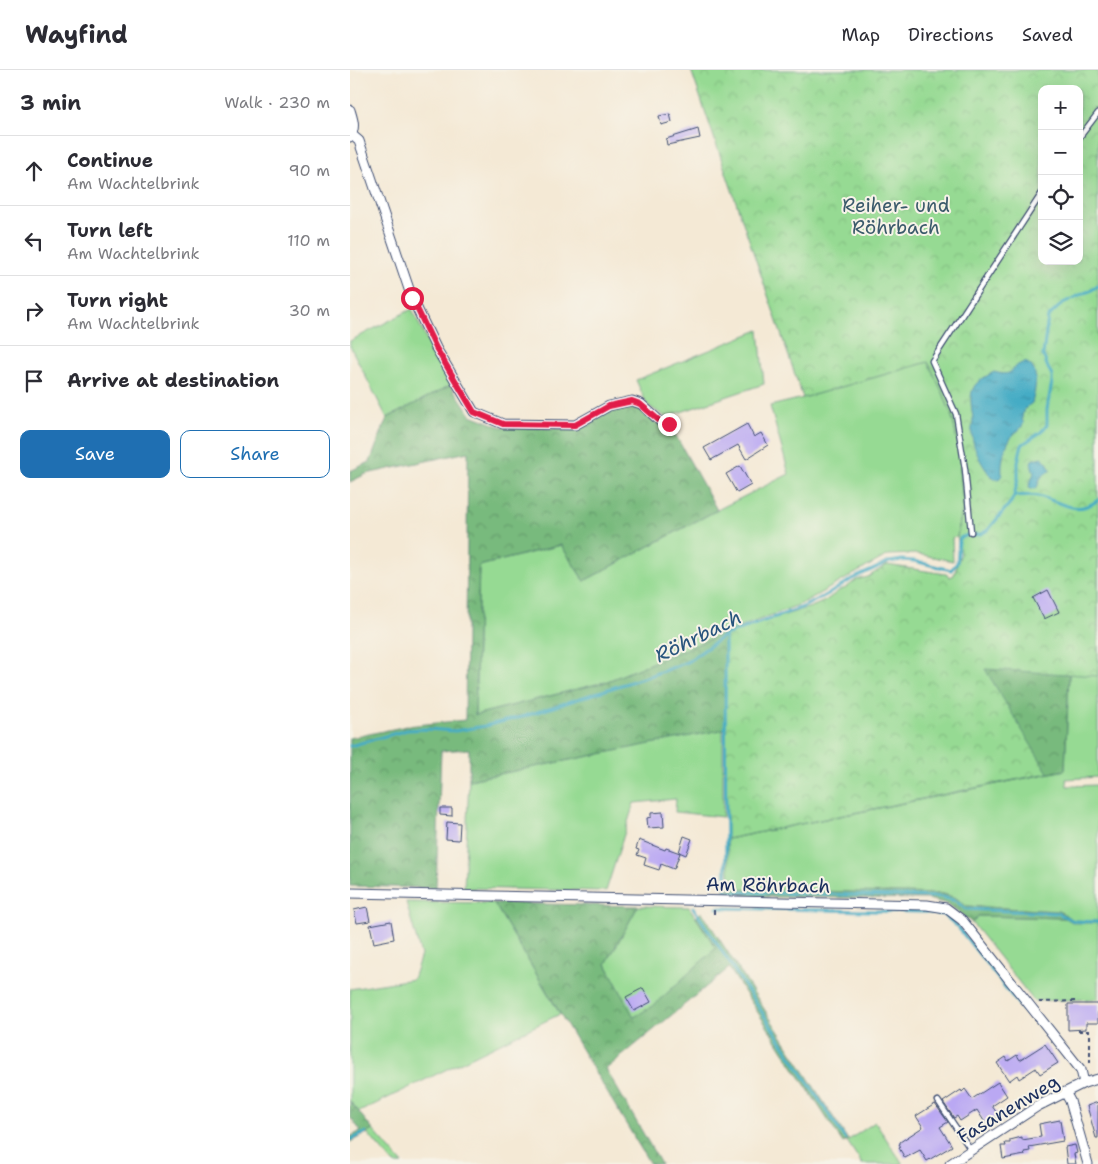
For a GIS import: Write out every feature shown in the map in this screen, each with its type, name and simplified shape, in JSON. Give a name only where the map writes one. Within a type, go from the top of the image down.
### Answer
[{"type":"street","points":[[350,110],[354,122],[351,136],[358,141],[412,298],[436,348],[474,412],[503,424],[575,425],[609,406],[632,401],[640,404],[662,423],[669,424]]},
{"type":"street","name":"Am Röhrbach","points":[[350,892],[926,905],[946,908],[962,920],[1081,1070],[1084,1083]]},
{"type":"street","points":[[1084,1083],[1098,1079]]},
{"type":"street","name":"Fasanenweg","points":[[950,1164],[1038,1106],[1084,1083]]},
{"type":"street","points":[[1065,1092],[1070,1101],[1088,1164]]},
{"type":"lane","points":[[1083,133],[1098,113]]},
{"type":"lane","points":[[971,532],[965,469],[956,414],[932,361],[1038,199]]},
{"type":"lane","points":[[938,1101],[971,1150]]},
{"type":"path","points":[[1031,1007],[1038,1002],[1078,1001]]},
{"type":"path","points":[[1078,1031],[1090,1031],[1090,1065],[1081,1070]]},
{"type":"green space","name":"Reiher- und Röhrbach","points":[[691,70],[1098,70],[1098,676],[985,669],[1048,773],[727,839],[725,633],[811,607],[825,601],[856,580],[868,577],[887,565],[946,574],[950,577],[954,575],[961,553],[957,537],[963,506],[958,445],[953,420],[944,395],[928,362],[803,398]]},
{"type":"green space","points":[[412,309],[451,385],[387,418],[350,346],[350,341]]},
{"type":"green space","points":[[759,330],[764,384],[666,417],[647,405],[636,380]]},
{"type":"green space","points":[[928,362],[944,395],[953,420],[958,445],[963,506],[957,537],[952,538],[953,561],[918,554],[888,555],[801,604],[605,682],[475,715],[479,566],[561,545],[584,581],[789,474],[770,406]]},
{"type":"green space","points":[[451,385],[471,415],[502,427],[576,429],[609,409],[631,405],[640,407],[671,427],[717,510],[584,581],[561,545],[479,566],[475,715],[605,682],[725,633],[725,637],[1069,674],[1065,770],[727,839],[726,729],[469,780],[469,749],[441,751],[436,888],[350,886],[350,738],[407,726],[465,720],[468,452],[366,474],[350,482],[350,471],[370,462],[387,418]]},
{"type":"green space","points":[[1098,516],[1098,777],[1066,779],[1067,786],[1098,785],[1098,921],[1074,920],[1058,911],[966,906],[956,898],[943,894],[730,890],[727,839],[1065,770],[1069,674]]},
{"type":"green space","points":[[723,729],[723,817],[675,812],[676,799],[634,803],[606,891],[464,888],[469,780]]},
{"type":"green space","points":[[724,889],[943,894],[956,898],[966,906],[1058,911],[1066,915],[1065,918],[978,916],[972,923],[948,904],[928,899],[712,896],[712,892],[724,892]]},
{"type":"green space","points":[[406,902],[494,903],[560,1014],[359,1112],[350,1101],[350,989],[413,979],[421,955]]},
{"type":"green space","points":[[494,903],[638,906],[606,964],[634,1017],[653,1006],[716,948],[696,917],[702,912],[848,1140],[843,1143],[729,968],[606,1069],[661,1164],[650,1164]]},
{"type":"green space","points":[[638,906],[689,907],[716,948],[653,1007],[634,1018],[606,964]]},
{"type":"green space","points":[[978,916],[1065,918],[1074,923],[1098,923],[1098,999],[1034,1001],[972,923]]},
{"type":"green space","points":[[350,1101],[373,1130],[350,1142],[350,1137],[361,1131],[350,1117]]},
{"type":"green space","points":[[875,1122],[903,1164],[862,1164],[847,1141]]},
{"type":"green space","points":[[373,1130],[403,1164],[394,1164],[367,1133]]},
{"type":"water","points":[[1025,362],[1030,365],[1035,374],[1036,380],[1032,403],[1024,411],[1022,416],[1023,425],[1010,439],[1005,449],[1002,475],[999,479],[994,479],[986,470],[974,447],[971,400],[973,389],[988,375],[994,372],[1009,373]]},
{"type":"water","points":[[1041,457],[1047,462],[1050,470],[1041,478],[1037,487],[1033,489],[1029,486],[1034,473],[1031,463],[1032,460]]},
{"type":"building","points":[[670,114],[672,122],[661,125],[659,116]]},
{"type":"building","points":[[698,129],[700,138],[667,145],[666,139]]},
{"type":"building","points":[[747,424],[754,437],[761,433],[768,445],[746,459],[738,445],[711,460],[704,448]]},
{"type":"building","points":[[740,466],[751,485],[737,493],[726,474]]},
{"type":"building","points":[[1048,590],[1059,612],[1044,619],[1033,598]]},
{"type":"building","points":[[440,808],[452,808],[452,816],[440,815]]},
{"type":"building","points":[[663,812],[664,827],[648,828],[647,818],[651,817],[651,813]]},
{"type":"building","points":[[447,822],[460,823],[459,840],[446,839]]},
{"type":"building","points":[[684,836],[692,839],[686,855],[679,852]]},
{"type":"building","points":[[639,840],[665,850],[666,848],[680,853],[674,869],[661,864],[659,870],[644,865],[646,858],[637,855],[639,850],[636,849]]},
{"type":"building","points":[[367,907],[370,921],[357,923],[354,910]]},
{"type":"building","points":[[391,921],[394,939],[374,943],[370,925]]},
{"type":"building","points":[[643,988],[651,1002],[634,1011],[626,997]]},
{"type":"building","points":[[1068,1004],[1098,1004],[1098,1023],[1086,1023],[1086,1029],[1068,1030]]},
{"type":"building","points":[[1045,1044],[1058,1063],[1040,1074],[1036,1068],[1019,1079],[1017,1075],[1009,1081],[997,1063],[1006,1057],[1008,1061],[1017,1055],[1020,1060]]},
{"type":"building","points":[[998,1082],[1007,1096],[992,1106],[999,1116],[986,1124],[977,1110],[960,1121],[957,1116],[954,1118],[943,1102],[965,1089],[972,1099]]},
{"type":"building","points":[[1098,1102],[1098,1138],[1096,1138],[1087,1106]]},
{"type":"building","points":[[935,1104],[948,1122],[940,1127],[952,1146],[927,1161],[920,1150],[905,1158],[899,1148],[901,1147],[900,1142],[923,1127],[916,1116]]},
{"type":"building","points":[[1060,1120],[1063,1141],[1029,1147],[1030,1151],[1024,1152],[1025,1155],[1003,1159],[1001,1146],[1006,1146],[1005,1143],[1010,1143],[1010,1140],[1022,1137],[1022,1140],[1041,1137],[1039,1124]]},
{"type":"building","points":[[1075,1145],[1077,1153],[1074,1154],[1076,1164],[1067,1164],[1065,1147]]},
{"type":"waterway","name":"Röhrbach","points":[[974,535],[988,530],[1011,502],[1018,478],[1018,462],[1021,448],[1023,444],[1041,432],[1047,425],[1047,409],[1052,375],[1043,355],[1048,317],[1063,303],[1098,286]]},
{"type":"waterway","points":[[1014,496],[1035,495],[1075,508],[1090,505],[1098,500]]},
{"type":"waterway","name":"Röhrbach","points":[[350,746],[407,730],[455,731],[485,726],[525,716],[652,675],[687,662],[725,635],[803,607],[852,579],[889,562],[914,561],[951,570],[957,563],[960,538],[968,535]]},
{"type":"waterway","points":[[725,636],[726,892],[942,897],[956,901],[965,909],[1057,913],[1074,921],[1098,922]]},
{"type":"waterway","points":[[693,907],[845,1139]]},
{"type":"waterway","points":[[717,908],[925,912],[944,915],[957,926],[1026,1014]]},
{"type":"waterway","points":[[350,1140],[366,1132]]},
{"type":"route","points":[[412,298],[436,348],[474,412],[503,424],[575,425],[609,406],[632,401],[640,404],[662,423],[669,424]]}]
